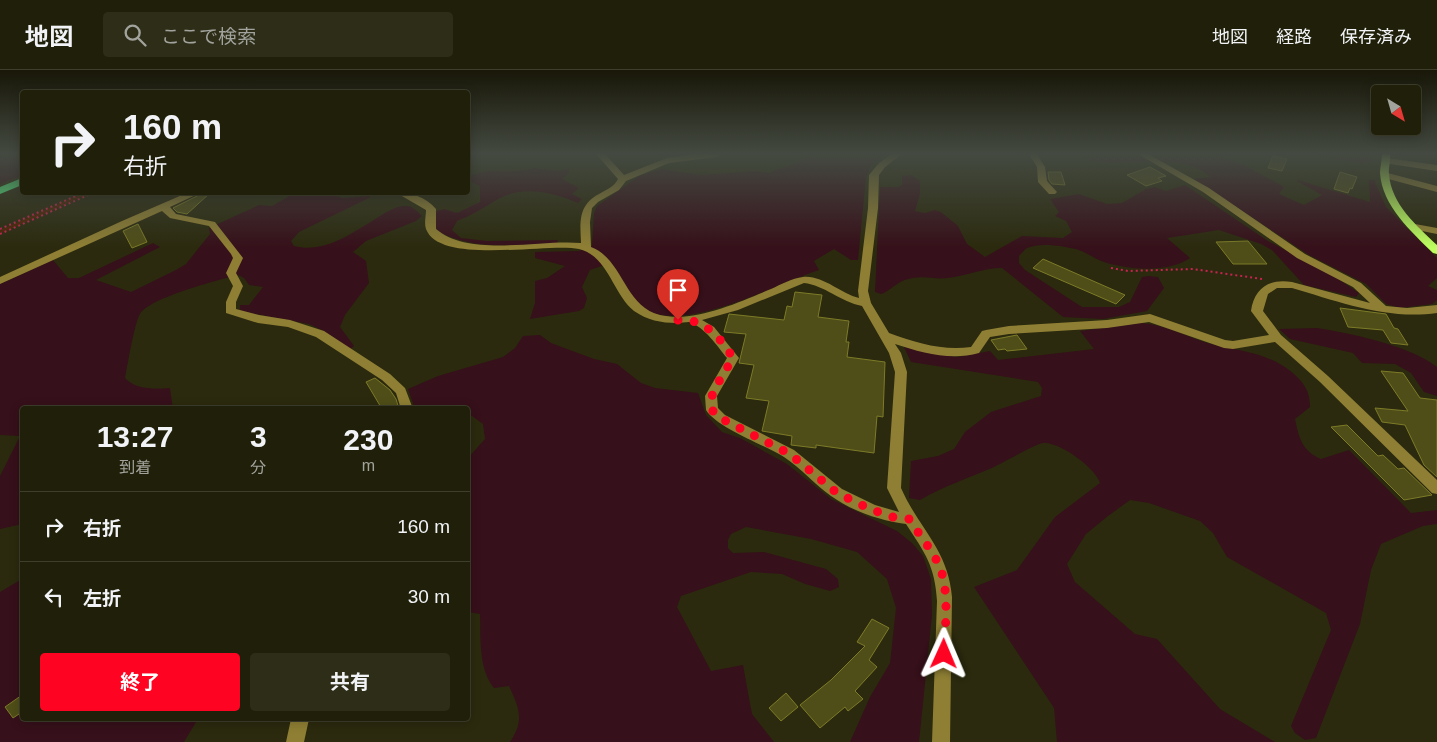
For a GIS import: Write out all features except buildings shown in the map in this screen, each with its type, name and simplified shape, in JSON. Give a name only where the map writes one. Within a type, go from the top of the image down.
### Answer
[{"type":"main road","points":[[1388,185],[1392,198],[1415,228],[1437,251]]},
{"type":"street","points":[[586,247],[587,208],[591,202],[617,185]]},
{"type":"street","points":[[872,185],[873,208],[863,291],[866,303],[895,353],[901,372],[894,488],[901,506],[939,565],[943,578],[945,601],[941,742]]},
{"type":"street","points":[[1046,185],[1052,192]]},
{"type":"street","points":[[1198,185],[1302,256],[1357,285],[1384,310]]},
{"type":"street","points":[[1424,185],[1437,189]]},
{"type":"street","points":[[0,281],[191,195]]},
{"type":"street","points":[[406,195],[431,209],[431,230],[441,238],[452,242],[495,248],[586,247],[592,250],[613,274],[624,294],[634,305],[646,314],[660,319],[691,319],[732,310],[803,280],[811,279],[837,295],[854,302],[866,303]]},
{"type":"street","points":[[164,207],[173,216],[212,224],[236,253],[238,258],[231,273],[238,286],[231,302],[230,311],[249,318],[290,324],[320,334],[391,381],[401,391],[406,406]]},
{"type":"street","points":[[1415,228],[1437,231]]},
{"type":"street","points":[[1437,309],[1420,312],[1384,310],[1298,287],[1277,284],[1265,289],[1260,295],[1258,311],[1265,324],[1277,338],[1324,379],[1437,489]]},
{"type":"street","points":[[885,336],[914,345],[953,353],[966,353],[975,350],[986,334],[1009,330],[1107,324],[1150,318],[1201,338],[1233,346],[1277,338]]},
{"type":"street","points":[[691,319],[710,330],[733,358],[712,396],[712,410],[720,418],[790,454],[837,493],[870,509],[893,517],[909,519]]},
{"type":"street","points":[[295,742],[300,721]]},
{"type":"path","points":[[0,229],[78,195]]},
{"type":"path","points":[[0,234],[89,195]]},
{"type":"path","points":[[1111,268],[1128,271],[1192,269],[1255,276],[1277,284]]},
{"type":"shaded area","points":[[574,185],[579,188],[572,194],[582,199],[578,203],[549,193],[518,192],[498,199],[457,221],[452,230],[461,238],[487,241],[558,240],[557,243],[480,244],[466,242],[437,231],[434,217],[437,211],[444,209],[457,213],[480,202],[480,186]]},
{"type":"shaded area","points":[[626,185],[865,185],[858,260],[851,260],[834,249],[814,261],[819,270],[731,304],[683,315],[662,315],[644,309],[630,294],[610,263],[590,270],[582,287],[587,298],[584,308],[579,311],[530,319],[535,303],[535,281],[547,278],[565,266],[535,258],[535,252],[579,251],[592,246],[594,213],[597,206]]},
{"type":"shaded area","points":[[920,185],[920,194],[915,211],[925,213],[935,210],[941,212],[958,226],[967,244],[985,257],[1022,236],[1063,238],[1072,232],[1066,221],[1055,216],[1059,212],[1050,199],[1079,194],[1107,204],[1122,203],[1146,189],[1155,187],[1166,191],[1186,185],[1268,241],[1332,275],[1359,293],[1356,297],[1304,285],[1272,250],[1261,244],[1219,230],[1167,238],[1190,258],[1181,263],[1160,268],[1148,269],[1114,265],[1076,249],[1052,245],[1032,246],[1019,256],[1019,263],[1025,270],[1082,307],[1119,307],[1130,302],[1142,277],[1158,277],[1164,288],[1147,311],[1103,319],[1063,317],[1002,268],[988,269],[948,278],[911,278],[902,281],[881,294],[875,292],[880,187]]},
{"type":"shaded area","points":[[1204,185],[1281,185],[1284,187],[1279,194],[1304,205],[1322,195],[1305,185],[1316,185],[1370,202],[1369,185],[1376,185],[1386,207],[1437,258],[1437,278],[1428,286],[1437,290],[1437,300],[1432,304],[1400,308],[1386,304],[1366,284],[1309,255]]},
{"type":"shaded area","points":[[291,195],[330,195],[344,198],[371,197],[299,232],[291,241],[294,246],[305,248],[327,245],[337,241],[398,207],[410,207],[422,216],[416,221],[366,241],[353,252],[366,261],[369,283],[345,315],[340,327],[354,346],[349,350],[324,331],[309,324],[240,311],[240,305],[249,305],[263,287],[249,285],[244,278],[238,275],[185,290],[156,302],[140,314],[133,335],[125,378],[140,387],[170,388],[173,406],[20,406],[20,436],[0,435],[0,284],[53,260],[68,278],[79,278],[153,243],[160,247],[96,280],[131,292],[186,264],[210,234],[209,228],[259,205],[272,206]]},
{"type":"shaded area","points":[[1141,323],[1166,328],[1204,342],[1262,356],[1283,366],[1298,378],[1308,393],[1310,407],[1295,419],[1302,443],[1309,452],[1321,459],[1349,450],[1411,513],[1437,510],[1437,524],[1423,526],[1381,544],[1371,570],[1360,624],[1316,738],[1305,740],[1295,733],[1291,726],[1331,630],[1326,613],[1227,557],[1213,533],[1200,521],[1149,503],[1130,500],[1086,534],[1067,564],[1075,582],[1135,634],[1157,639],[1220,709],[1275,742],[1057,742],[1054,708],[974,587],[1017,570],[1055,517],[1100,483],[1097,477],[1084,463],[1067,451],[1058,446],[1043,443],[920,500],[909,498],[911,461],[938,456],[954,449],[965,432],[991,412],[1041,396],[1042,388],[1038,382],[911,362],[904,347],[957,357],[990,351],[998,360],[1094,349],[1080,331]]},
{"type":"shaded area","points":[[1317,328],[1380,342],[1426,360],[1437,367],[1437,396],[1424,392],[1411,373],[1395,364],[1362,363],[1353,353],[1290,339],[1279,329]]},
{"type":"shaded area","points":[[540,335],[551,343],[594,359],[617,364],[641,383],[655,388],[698,393],[706,415],[722,432],[740,438],[787,464],[831,499],[897,531],[912,543],[923,556],[931,579],[932,615],[919,742],[850,742],[870,697],[890,663],[896,608],[887,579],[857,552],[811,539],[746,527],[731,534],[728,540],[728,548],[733,553],[764,552],[826,569],[838,579],[839,587],[830,591],[805,584],[782,574],[751,572],[681,596],[677,607],[711,671],[743,665],[752,714],[774,742],[510,742],[518,727],[518,708],[509,686],[494,688],[489,680],[481,652],[480,614],[470,612],[470,456],[485,439],[483,424],[470,416],[470,406],[414,406],[408,389],[438,376],[503,357],[515,348],[523,336]]},
{"type":"shaded area","points":[[20,436],[20,524],[0,529],[0,476]]},
{"type":"shaded area","points":[[20,580],[20,721],[197,721],[184,742],[0,742],[0,592]]},
{"type":"waterway","points":[[0,232],[82,195]]},
{"type":"route","points":[[678,320],[691,319],[700,323],[710,330],[728,349],[733,358],[712,396],[712,410],[720,418],[790,454],[837,493],[870,509],[893,517],[909,519],[931,551],[939,565],[943,578],[945,601],[944,654]]}]
